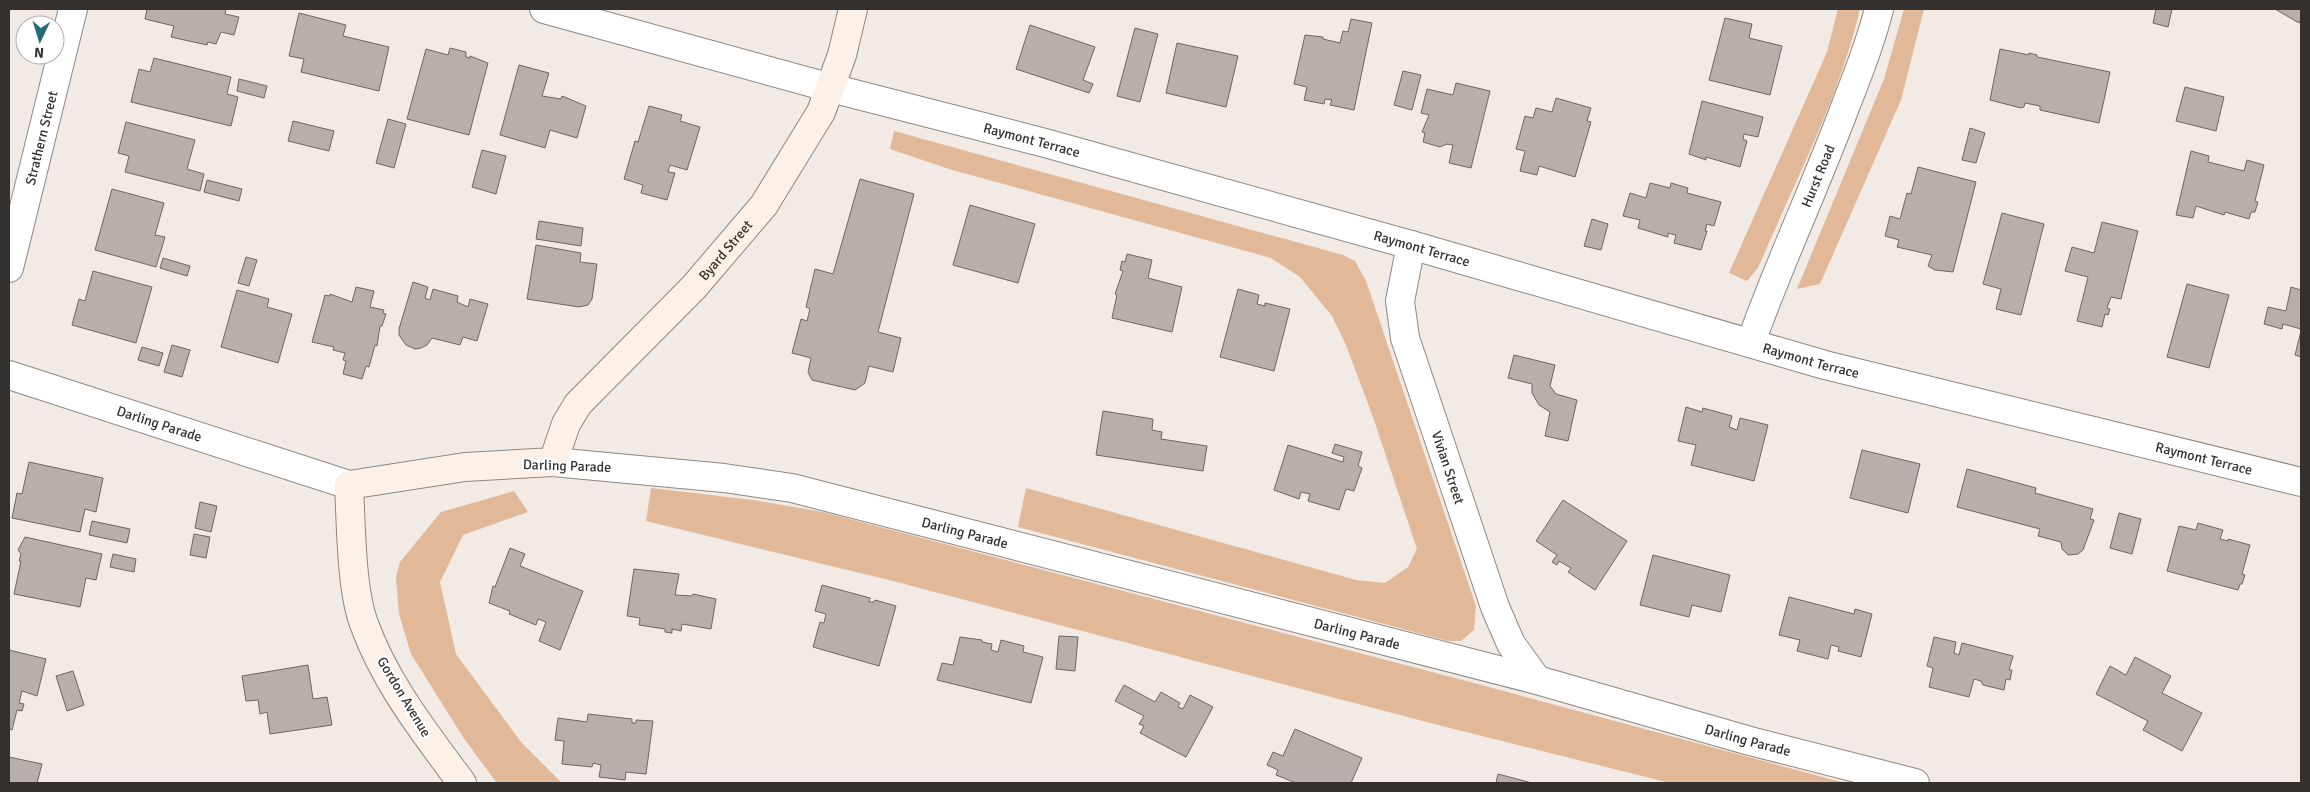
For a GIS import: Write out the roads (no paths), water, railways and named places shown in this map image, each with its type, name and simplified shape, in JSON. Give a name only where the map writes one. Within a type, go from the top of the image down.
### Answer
[{"type":"street","name":"Strathern Street","points":[[9,268],[73,9]]},
{"type":"street","name":"Raymont Terrace","points":[[544,9],[831,88],[1045,143],[1411,245],[1825,365],[2301,482]]},
{"type":"street","name":"Byard Street","points":[[553,462],[566,424],[578,404],[694,287],[764,205],[821,112],[831,88],[853,9]]},
{"type":"street","name":"Hurst Road","points":[[1751,342],[1837,130],[1869,43],[1879,9]]},
{"type":"street","name":"Vivian Street","points":[[1411,245],[1400,301],[1405,338],[1495,607],[1512,644],[1537,680]]},
{"type":"street","name":"Darling Parade","points":[[9,375],[349,485],[465,466],[553,462],[724,478],[792,488],[1537,680],[1750,742],[1915,783]]},
{"type":"street","name":"Gordon Avenue","points":[[349,485],[355,568],[362,620],[383,667],[412,716],[462,783]]}]
